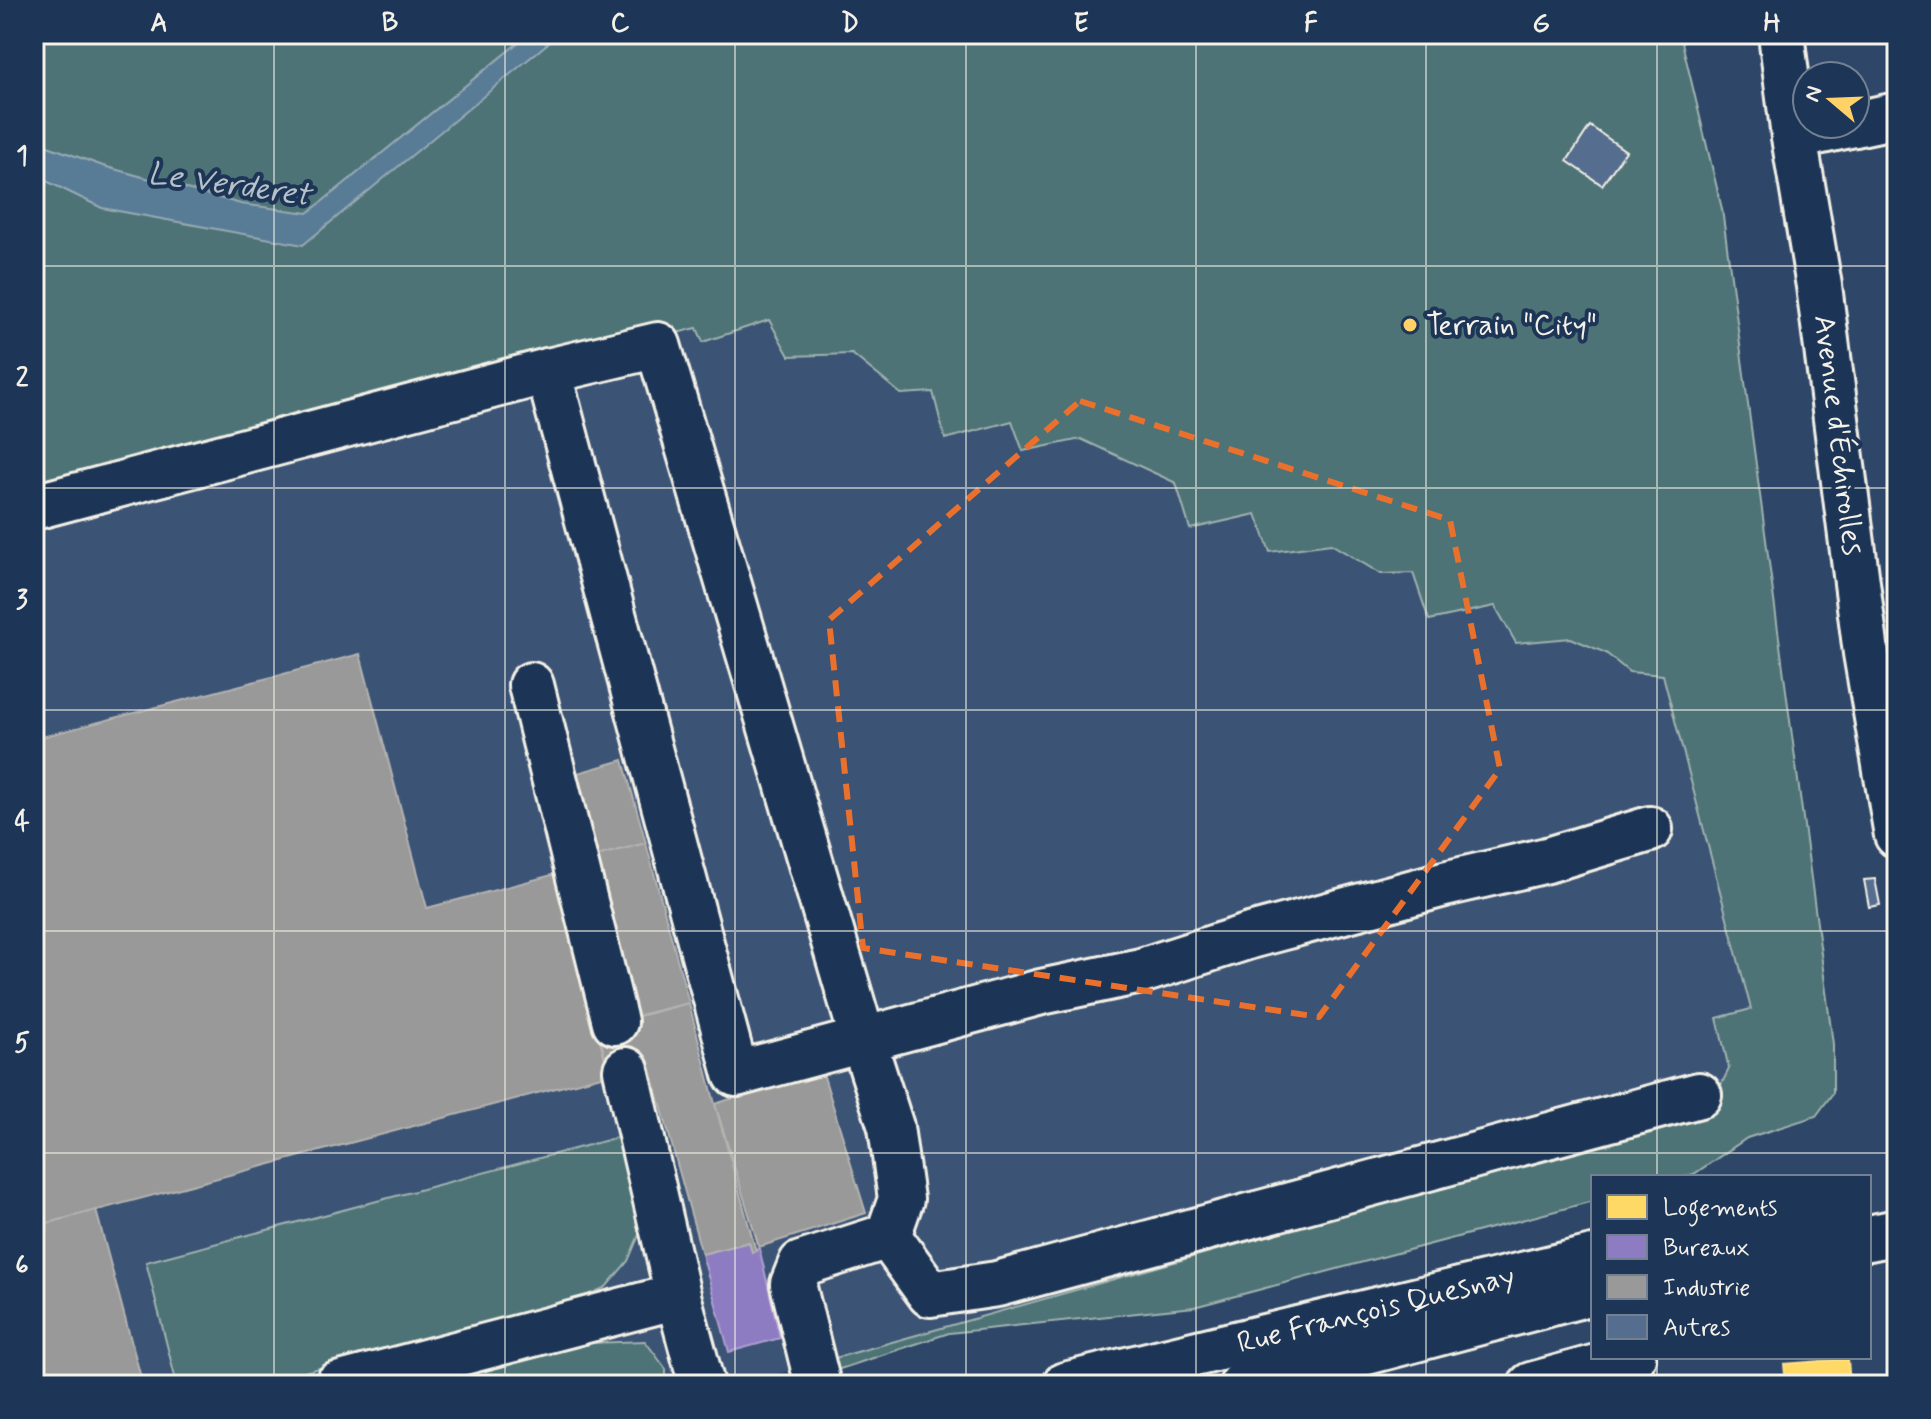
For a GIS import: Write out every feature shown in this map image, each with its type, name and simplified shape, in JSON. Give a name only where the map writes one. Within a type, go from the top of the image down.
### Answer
[{"type":"street","name":"Avenue d'Échirolles","points":[[1781,34],[1791,113]]},
{"type":"street","points":[[1871,121],[1897,115]]},
{"type":"street","name":"Avenue d'Échirolles","points":[[1795,140],[1819,286],[1866,653],[1897,835]]},
{"type":"street","points":[[34,507],[548,371],[658,345],[891,1127],[901,1199],[888,1236]]},
{"type":"street","points":[[548,371],[736,1074],[1041,992],[1141,971],[1250,936],[1547,860],[1650,829]]},
{"type":"street","points":[[531,685],[615,1022]]},
{"type":"street","points":[[626,1070],[678,1296],[702,1385]]},
{"type":"street","points":[[888,1236],[930,1294],[997,1284],[1699,1095]]},
{"type":"street","points":[[1871,1220],[1897,1220]]},
{"type":"street","points":[[1871,1238],[1897,1232]]},
{"type":"street","points":[[818,1385],[793,1284],[801,1264],[888,1236]]},
{"type":"street","name":"Rue François Quesnay","points":[[1065,1385],[1591,1258]]},
{"type":"street","name":"Rue François Quesnay","points":[[1242,1385],[1591,1293]]},
{"type":"street","points":[[337,1385],[678,1296]]},
{"type":"street","points":[[1531,1385],[1611,1370]]},
{"type":"highlighted area","points":[[1080,401],[1450,520],[1500,769],[1319,1017],[863,948],[829,620]]},
{"type":"shaded area","name":"Le Verderet","points":[[529,34],[559,34],[303,245],[102,208],[34,175],[34,141],[103,166],[241,204],[308,213]]},
{"type":"shaded area","points":[[769,320],[789,356],[852,354],[900,394],[933,392],[1012,421],[1023,451],[1080,439],[1176,483],[1256,514],[1270,552],[1331,544],[1381,574],[1413,573],[1429,620],[1495,606],[1516,643],[1571,638],[1606,653],[1629,672],[1663,675],[1751,1009],[1717,1018],[1729,1069],[1709,1111],[735,1385],[666,1385],[666,1369],[644,1341],[592,1343],[430,1385],[34,1385],[34,486],[297,414],[644,326],[664,336],[697,328],[704,342]]},
{"type":"green space","points":[[34,34],[1680,34],[1722,209],[1833,1044],[1833,1093],[1816,1116],[1747,1138],[1694,1174],[1591,1175],[1591,1202],[1194,1307],[949,1333],[837,1370],[832,1359],[1708,1111],[1729,1069],[1717,1018],[1751,1009],[1663,675],[1629,672],[1606,653],[1571,638],[1516,643],[1495,606],[1429,620],[1413,573],[1381,574],[1331,544],[1270,552],[1256,514],[1190,529],[1176,483],[1081,439],[1023,451],[1012,421],[945,439],[933,392],[901,394],[852,354],[789,356],[769,320],[703,342],[697,328],[664,336],[644,326],[297,414],[34,486]]},
{"type":"green space","points":[[623,1136],[643,1212],[639,1235],[628,1261],[606,1287],[577,1300],[255,1385],[177,1385],[146,1262]]},
{"type":"green space","points":[[645,1341],[666,1369],[666,1385],[430,1385],[592,1343]]},
{"type":"building: Logements","points":[[1897,598],[1897,625],[1894,626],[1889,599]]},
{"type":"building: Logements","points":[[1848,1359],[1850,1385],[1786,1385],[1784,1364]]},
{"type":"building: Bureaux","points":[[749,1242],[752,1252],[759,1247],[780,1338],[729,1352],[702,1254]]},
{"type":"building: Industrie","points":[[360,654],[427,908],[556,874],[609,1074],[34,1227],[34,739]]},
{"type":"building: Industrie","points":[[623,760],[646,843],[593,857],[571,775]]},
{"type":"building: Industrie","points":[[646,843],[689,1003],[635,1016],[593,857]]},
{"type":"building: Industrie","points":[[689,1003],[756,1251],[752,1252],[749,1242],[702,1254],[649,1062],[610,1076],[597,1027]]},
{"type":"building: Industrie","points":[[822,1070],[866,1213],[759,1247],[715,1104]]},
{"type":"building: Industrie","points":[[96,1210],[143,1385],[34,1385],[34,1227]]},
{"type":"building: Autres","points":[[1590,126],[1626,151],[1602,185],[1567,161]]},
{"type":"building: Autres","points":[[1875,879],[1880,905],[1869,907],[1864,880]]},
{"type":"place","name":"Terrain \"City\"","points":[[1410,325]]}]
